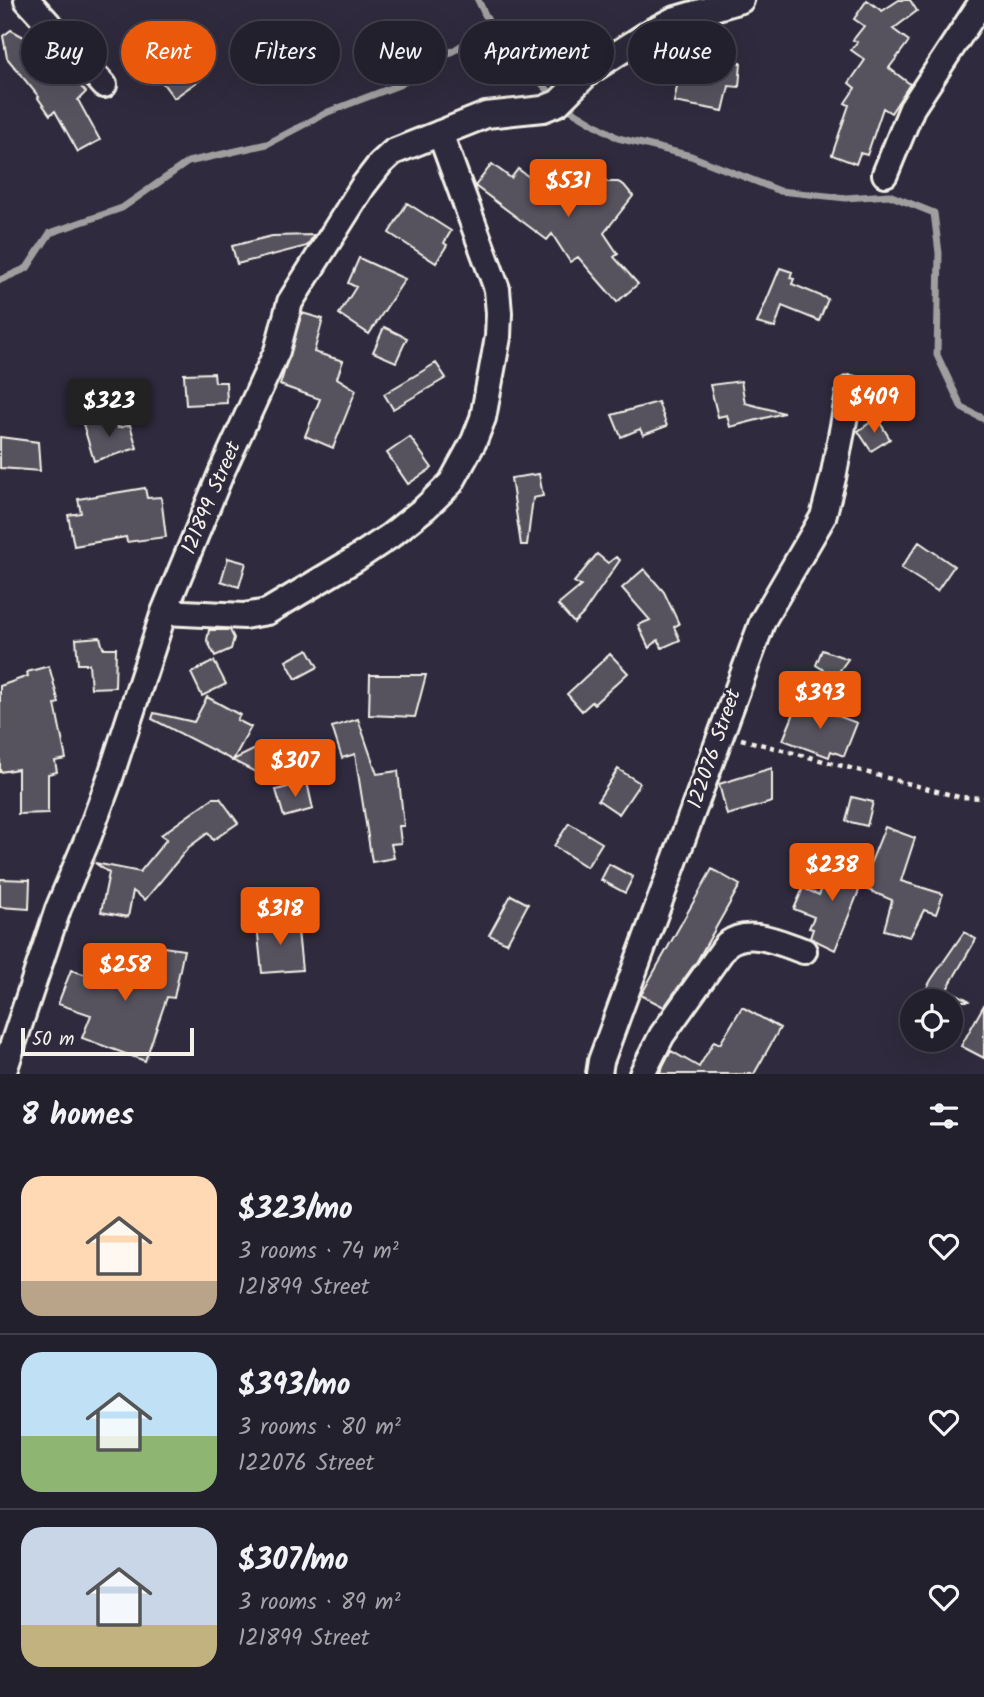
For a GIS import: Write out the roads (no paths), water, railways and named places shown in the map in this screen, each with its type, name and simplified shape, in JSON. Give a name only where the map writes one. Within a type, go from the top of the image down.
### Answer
[{"type":"street","points":[[27,0],[104,85]]},
{"type":"street","name":"121899 Street","points":[[3,1074],[58,909],[109,781],[164,611],[222,471],[277,351],[285,316],[297,289],[363,186],[393,152],[486,115],[543,109],[558,103],[590,71],[664,25],[741,0]]},
{"type":"street","points":[[885,174],[912,108],[983,0]]},
{"type":"street","points":[[164,611],[244,616],[267,611],[390,536],[451,483],[483,418],[498,337],[499,313],[492,271],[440,133]]},
{"type":"street","name":"122076 Street","points":[[599,1074],[601,1061],[763,620],[823,517],[850,389]]},
{"type":"street","points":[[642,1074],[662,1035],[727,944],[734,939],[754,936],[768,938],[804,951]]},
{"type":"waterway","points":[[478,0],[491,27],[555,98]]},
{"type":"waterway","points":[[0,280],[27,268],[50,233],[122,208],[188,162],[267,144],[328,112],[399,85],[460,47]]},
{"type":"waterway","points":[[564,106],[618,138],[691,156],[780,191],[846,198],[889,195],[934,213],[939,253],[937,355],[962,408],[984,419]]}]
